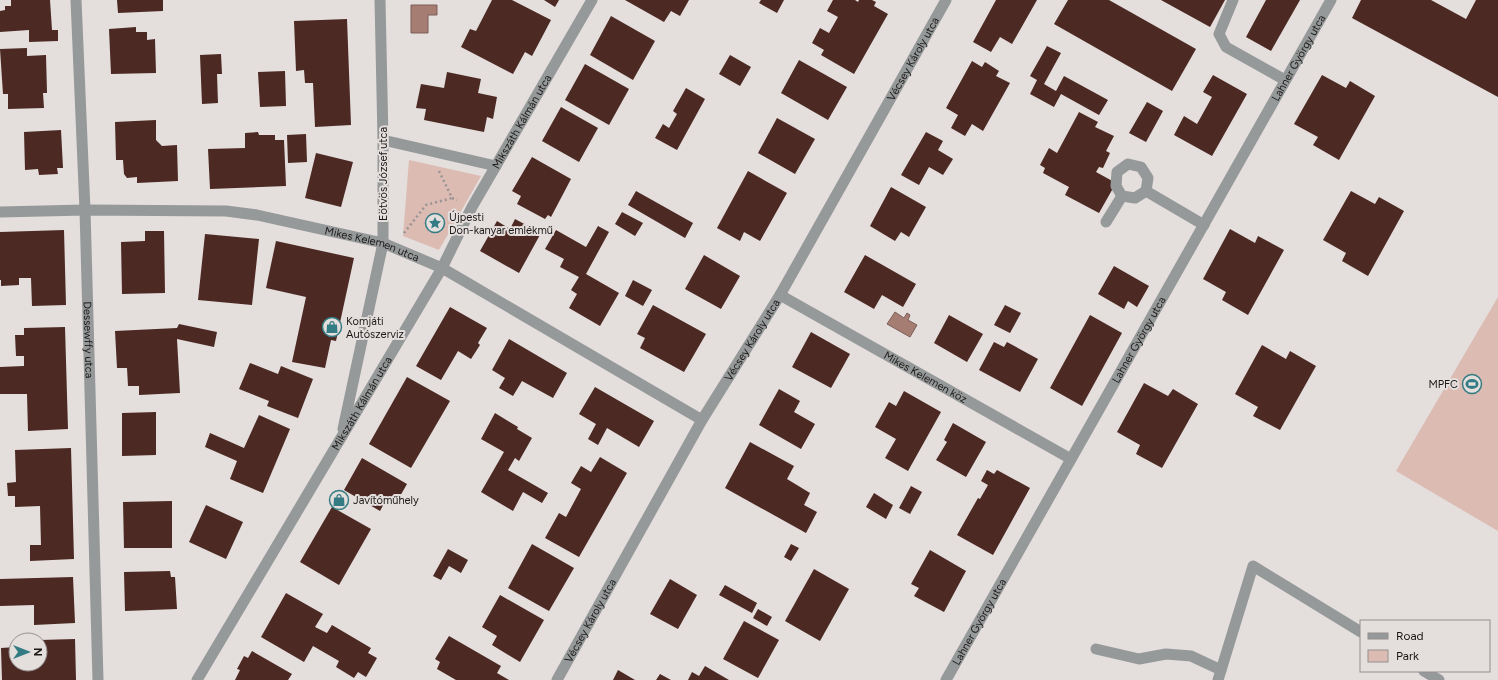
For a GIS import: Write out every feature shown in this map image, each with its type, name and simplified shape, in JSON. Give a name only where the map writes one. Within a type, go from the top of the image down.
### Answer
[{"type":"street","name":"Dessewffy utca","points":[[76,0],[85,210],[98,680]]},
{"type":"street","name":"Eötvös József utca","points":[[340,439],[388,246],[383,140],[380,0]]},
{"type":"street","name":"Mikszáth Kálmán utca","points":[[198,680],[442,268],[472,207],[592,0]]},
{"type":"street","name":"Vécsey Károly utca","points":[[557,680],[702,420],[780,295],[946,0]]},
{"type":"street","points":[[1233,0],[1219,34],[1226,47],[1285,80]]},
{"type":"street","name":"Lahner György utca","points":[[946,680],[1331,0]]},
{"type":"street","points":[[383,140],[496,166]]},
{"type":"street","points":[[1128,164],[1141,167],[1148,178],[1146,191],[1135,198],[1122,196],[1116,186],[1117,172],[1128,164]]},
{"type":"street","points":[[1146,191],[1204,225]]},
{"type":"street","points":[[1106,222],[1122,196]]},
{"type":"street","name":"Mikes Kelemen utca","points":[[0,212],[85,210],[226,211],[257,215],[388,246],[442,268],[702,420]]},
{"type":"street","name":"Mikes Kelemen köz","points":[[780,295],[1071,459]]},
{"type":"street","points":[[1096,649],[1139,659],[1166,654],[1191,656],[1220,675],[1253,566],[1360,631]]},
{"type":"street","points":[[1426,672],[1439,680]]},
{"type":"path","points":[[430,151],[452,198]]},
{"type":"path","points":[[388,246],[426,205],[452,198],[472,207]]},
{"type":"green space","points":[[409,160],[481,176],[439,250],[403,236]]},
{"type":"green space","name":"MPFC","points":[[1498,297],[1498,531],[1396,471]]},
{"type":"shaded area","points":[[411,5],[437,5],[437,15],[428,15],[428,33],[411,33]]},
{"type":"shaded area","points":[[895,312],[904,318],[907,313],[910,315],[908,320],[917,325],[910,337],[887,324]]},
{"type":"building","points":[[11,0],[50,0],[52,30],[58,30],[58,41],[29,42],[29,30],[0,32],[0,11],[5,10],[5,6],[11,6]]},
{"type":"building","points":[[117,0],[163,0],[163,11],[118,13]]},
{"type":"building","points":[[492,0],[512,0],[551,20],[532,56],[525,52],[513,74],[461,47],[470,29],[476,31]]},
{"type":"building","points":[[544,0],[559,0],[555,7]]},
{"type":"building","points":[[625,0],[689,0],[680,16],[671,11],[664,22]]},
{"type":"building","points":[[761,0],[784,0],[777,13],[759,3]]},
{"type":"building","points":[[833,0],[855,0],[858,2],[859,0],[872,0],[876,2],[874,6],[888,14],[854,74],[821,55],[824,50],[812,43],[820,28],[829,33],[838,17],[827,11]]},
{"type":"building","points":[[996,0],[1037,0],[1012,44],[1000,37],[991,52],[973,42]]},
{"type":"building","points":[[1068,0],[1109,0],[1196,49],[1172,91],[1054,24]]},
{"type":"building","points":[[1161,0],[1225,0],[1210,27]]},
{"type":"building","points":[[1266,0],[1300,0],[1271,51],[1246,37]]},
{"type":"building","points":[[1361,0],[1431,0],[1466,19],[1476,0],[1498,0],[1498,97],[1352,18]]},
{"type":"building","points":[[611,16],[655,41],[633,80],[590,55]]},
{"type":"building","points":[[347,19],[351,125],[315,127],[313,83],[305,83],[304,70],[296,71],[294,21]]},
{"type":"building","points":[[136,27],[136,32],[147,32],[147,40],[155,39],[156,73],[111,74],[109,29]]},
{"type":"building","points":[[1047,46],[1061,53],[1044,84],[1056,91],[1064,76],[1108,100],[1099,115],[1061,94],[1054,107],[1030,94],[1037,80],[1030,76]]},
{"type":"building","points":[[27,48],[27,56],[46,55],[47,93],[43,93],[44,108],[8,109],[8,94],[3,94],[0,49]]},
{"type":"building","points":[[221,54],[222,74],[217,74],[218,103],[202,104],[200,55]]},
{"type":"building","points":[[730,55],[751,67],[740,86],[719,74]]},
{"type":"building","points":[[799,60],[847,87],[828,120],[781,93]]},
{"type":"building","points":[[972,61],[982,67],[985,62],[999,71],[996,76],[1010,83],[983,131],[972,124],[965,136],[951,128],[958,115],[946,108]]},
{"type":"building","points":[[585,64],[629,89],[609,125],[565,100]]},
{"type":"building","points":[[285,71],[286,106],[260,107],[258,72]]},
{"type":"building","points":[[447,72],[481,79],[478,93],[497,97],[493,119],[487,117],[484,132],[424,120],[426,109],[416,108],[421,84],[444,88]]},
{"type":"building","points":[[1213,75],[1247,94],[1212,156],[1174,135],[1184,116],[1197,124],[1212,97],[1203,92]]},
{"type":"building","points":[[1322,75],[1346,88],[1350,81],[1375,96],[1339,160],[1313,145],[1318,137],[1294,124]]},
{"type":"building","points":[[686,88],[705,99],[677,150],[655,138],[663,124],[669,128],[677,114],[673,111]]},
{"type":"building","points":[[1147,102],[1163,111],[1146,142],[1129,133]]},
{"type":"building","points":[[561,107],[598,128],[579,162],[542,141]]},
{"type":"building","points":[[1079,112],[1098,122],[1095,127],[1114,136],[1106,151],[1110,153],[1103,168],[1099,167],[1096,172],[1116,183],[1099,213],[1065,195],[1069,187],[1043,173],[1045,168],[1040,165],[1049,148],[1057,153]]},
{"type":"building","points":[[777,118],[815,139],[795,174],[758,153]]},
{"type":"building","points":[[156,120],[156,140],[162,146],[177,145],[178,181],[137,183],[137,177],[127,178],[124,174],[123,160],[116,160],[115,122]]},
{"type":"building","points":[[61,130],[63,168],[57,168],[58,174],[39,175],[38,169],[25,170],[24,132]]},
{"type":"building","points":[[258,132],[259,135],[275,135],[275,140],[284,140],[286,186],[210,189],[208,149],[245,148],[245,133]]},
{"type":"building","points":[[926,132],[943,141],[938,150],[953,159],[943,175],[929,167],[919,185],[901,175]]},
{"type":"building","points":[[306,134],[307,162],[288,163],[287,135]]},
{"type":"building","points":[[316,153],[353,162],[341,207],[305,198]]},
{"type":"building","points":[[532,157],[571,179],[551,217],[548,215],[545,219],[517,204],[521,196],[512,191]]},
{"type":"building","points":[[748,171],[787,193],[760,241],[744,232],[740,241],[717,228]]},
{"type":"building","points":[[891,187],[926,207],[909,237],[901,232],[895,241],[870,226]]},
{"type":"building","points":[[636,191],[693,223],[685,238],[628,205]]},
{"type":"building","points":[[1351,191],[1375,204],[1379,197],[1404,211],[1368,276],[1342,261],[1346,253],[1323,240]]},
{"type":"building","points":[[622,212],[643,223],[635,236],[615,224]]},
{"type":"building","points":[[515,219],[541,233],[519,273],[480,251],[497,221],[510,229]]},
{"type":"building","points":[[598,226],[609,232],[586,274],[619,293],[600,326],[569,308],[577,294],[571,290],[579,277],[560,267],[564,259],[545,249],[556,230],[586,247]]},
{"type":"building","points":[[1230,229],[1255,243],[1258,236],[1284,250],[1248,315],[1222,300],[1226,292],[1203,279]]},
{"type":"building","points":[[64,230],[66,305],[32,306],[31,278],[19,278],[19,285],[1,286],[0,232]]},
{"type":"building","points":[[145,231],[164,231],[165,293],[122,294],[121,242],[145,241]]},
{"type":"building","points":[[205,234],[259,239],[252,305],[198,300]]},
{"type":"building","points":[[276,241],[354,258],[336,341],[331,340],[325,368],[292,362],[306,297],[266,288]]},
{"type":"building","points":[[704,255],[740,276],[721,309],[685,289]]},
{"type":"building","points":[[865,255],[916,284],[903,307],[882,295],[874,309],[844,292]]},
{"type":"building","points":[[1114,266],[1149,286],[1137,307],[1128,301],[1124,309],[1098,294]]},
{"type":"building","points":[[633,280],[652,290],[643,306],[625,296]]},
{"type":"building","points":[[653,305],[706,334],[684,372],[640,348],[645,338],[637,334]]},
{"type":"building","points":[[1005,305],[1021,313],[1010,333],[994,325]]},
{"type":"building","points":[[450,307],[487,328],[478,343],[480,345],[471,359],[458,351],[441,380],[416,366]]},
{"type":"building","points":[[949,315],[983,334],[967,362],[934,343]]},
{"type":"building","points":[[1090,315],[1122,333],[1082,406],[1050,388]]},
{"type":"building","points":[[179,324],[217,332],[214,347],[177,339],[180,393],[139,395],[139,386],[128,386],[127,368],[117,368],[115,331],[177,328]]},
{"type":"building","points":[[65,327],[68,429],[28,431],[27,394],[0,394],[0,367],[24,366],[24,356],[16,356],[15,335],[24,335],[24,328]]},
{"type":"building","points":[[811,332],[850,354],[831,388],[792,367]]},
{"type":"building","points":[[509,339],[567,373],[553,398],[522,381],[513,396],[499,388],[505,378],[492,370]]},
{"type":"building","points":[[994,342],[1004,347],[1007,342],[1038,359],[1020,392],[979,370]]},
{"type":"building","points":[[1262,345],[1286,359],[1290,351],[1316,366],[1280,430],[1253,416],[1258,407],[1235,394]]},
{"type":"building","points":[[250,363],[278,374],[281,366],[313,379],[298,418],[267,406],[269,401],[239,389]]},
{"type":"building","points":[[407,377],[450,401],[411,468],[369,444]]},
{"type":"building","points":[[1144,383],[1168,396],[1173,389],[1198,404],[1162,468],[1136,454],[1140,445],[1117,432]]},
{"type":"building","points":[[595,387],[654,421],[639,447],[607,428],[598,445],[588,439],[596,424],[579,414]]},
{"type":"building","points":[[779,389],[800,401],[794,412],[815,424],[801,449],[759,425]]},
{"type":"building","points":[[904,391],[941,412],[908,471],[885,458],[896,439],[875,427],[889,402],[896,406]]},
{"type":"building","points":[[156,412],[156,455],[122,456],[122,413]]},
{"type":"building","points":[[495,413],[518,427],[517,429],[532,438],[519,461],[515,458],[508,470],[548,493],[542,503],[523,492],[513,511],[481,492],[504,452],[481,439]]},
{"type":"building","points":[[259,415],[290,429],[263,493],[230,479],[237,461],[205,447],[210,433],[244,448]]},
{"type":"building","points":[[953,423],[986,442],[966,477],[936,460],[947,442],[944,440]]},
{"type":"building","points":[[750,442],[794,466],[787,479],[810,493],[804,505],[817,512],[806,533],[725,488]]},
{"type":"building","points":[[71,448],[74,559],[30,561],[30,545],[41,545],[40,506],[15,507],[15,496],[8,496],[7,483],[16,482],[15,450]]},
{"type":"building","points":[[600,457],[627,473],[579,557],[545,538],[559,513],[566,517],[581,489],[571,483],[581,466],[591,472]]},
{"type":"building","points":[[362,458],[407,484],[395,505],[386,500],[380,511],[344,490]]},
{"type":"building","points":[[987,470],[994,474],[997,470],[1030,488],[993,555],[957,535],[978,498],[980,499],[988,485],[981,481]]},
{"type":"building","points":[[911,486],[922,492],[910,514],[899,508]]},
{"type":"building","points":[[874,493],[893,505],[886,519],[866,507]]},
{"type":"building","points":[[172,501],[172,548],[124,548],[123,502]]},
{"type":"building","points":[[206,505],[243,522],[226,559],[189,542]]},
{"type":"building","points":[[332,507],[371,529],[339,585],[300,562]]},
{"type":"building","points":[[532,544],[574,568],[549,611],[508,588]]},
{"type":"building","points":[[791,544],[799,548],[791,561],[784,557]]},
{"type":"building","points":[[448,549],[468,560],[461,573],[449,566],[441,580],[433,576]]},
{"type":"building","points":[[930,550],[966,571],[944,612],[914,596],[919,588],[911,584]]},
{"type":"building","points":[[814,569],[849,589],[820,641],[785,621]]},
{"type":"building","points":[[170,571],[171,577],[175,577],[177,609],[125,611],[124,572]]},
{"type":"building","points":[[73,577],[75,623],[34,625],[34,605],[0,606],[0,579]]},
{"type":"building","points":[[670,579],[697,595],[678,629],[650,614]]},
{"type":"building","points":[[725,585],[757,603],[752,613],[719,595]]},
{"type":"building","points":[[286,593],[323,614],[315,627],[327,633],[332,625],[371,648],[368,653],[377,658],[366,677],[358,672],[354,678],[336,667],[339,661],[313,646],[304,662],[261,637]]},
{"type":"building","points":[[500,595],[544,620],[520,662],[492,645],[497,636],[482,627]]},
{"type":"building","points":[[758,609],[772,617],[767,626],[753,618]]},
{"type":"building","points":[[744,621],[779,640],[758,678],[723,659]]},
{"type":"building","points":[[449,636],[501,666],[497,673],[509,680],[456,680],[437,669],[440,662],[435,659]]},
{"type":"building","points":[[75,639],[76,680],[2,680],[1,648],[8,648],[8,672],[48,672],[48,640]]},
{"type":"building","points":[[252,651],[292,674],[288,680],[235,680],[240,670],[237,669],[244,656],[248,658]]},
{"type":"building","points":[[705,666],[729,680],[688,680],[692,672],[699,676]]},
{"type":"building","points":[[618,670],[635,680],[613,680]]},
{"type":"building","points":[[660,674],[671,680],[656,680]]},
{"type":"place","name":"Újpesti Don-kanyar emlékmű","points":[[435,223]]},
{"type":"place","name":"Komjáti Autószerviz","points":[[332,327]]},
{"type":"place","name":"MPFC","points":[[1472,384]]},
{"type":"place","name":"Javítóműhely","points":[[339,500]]}]
